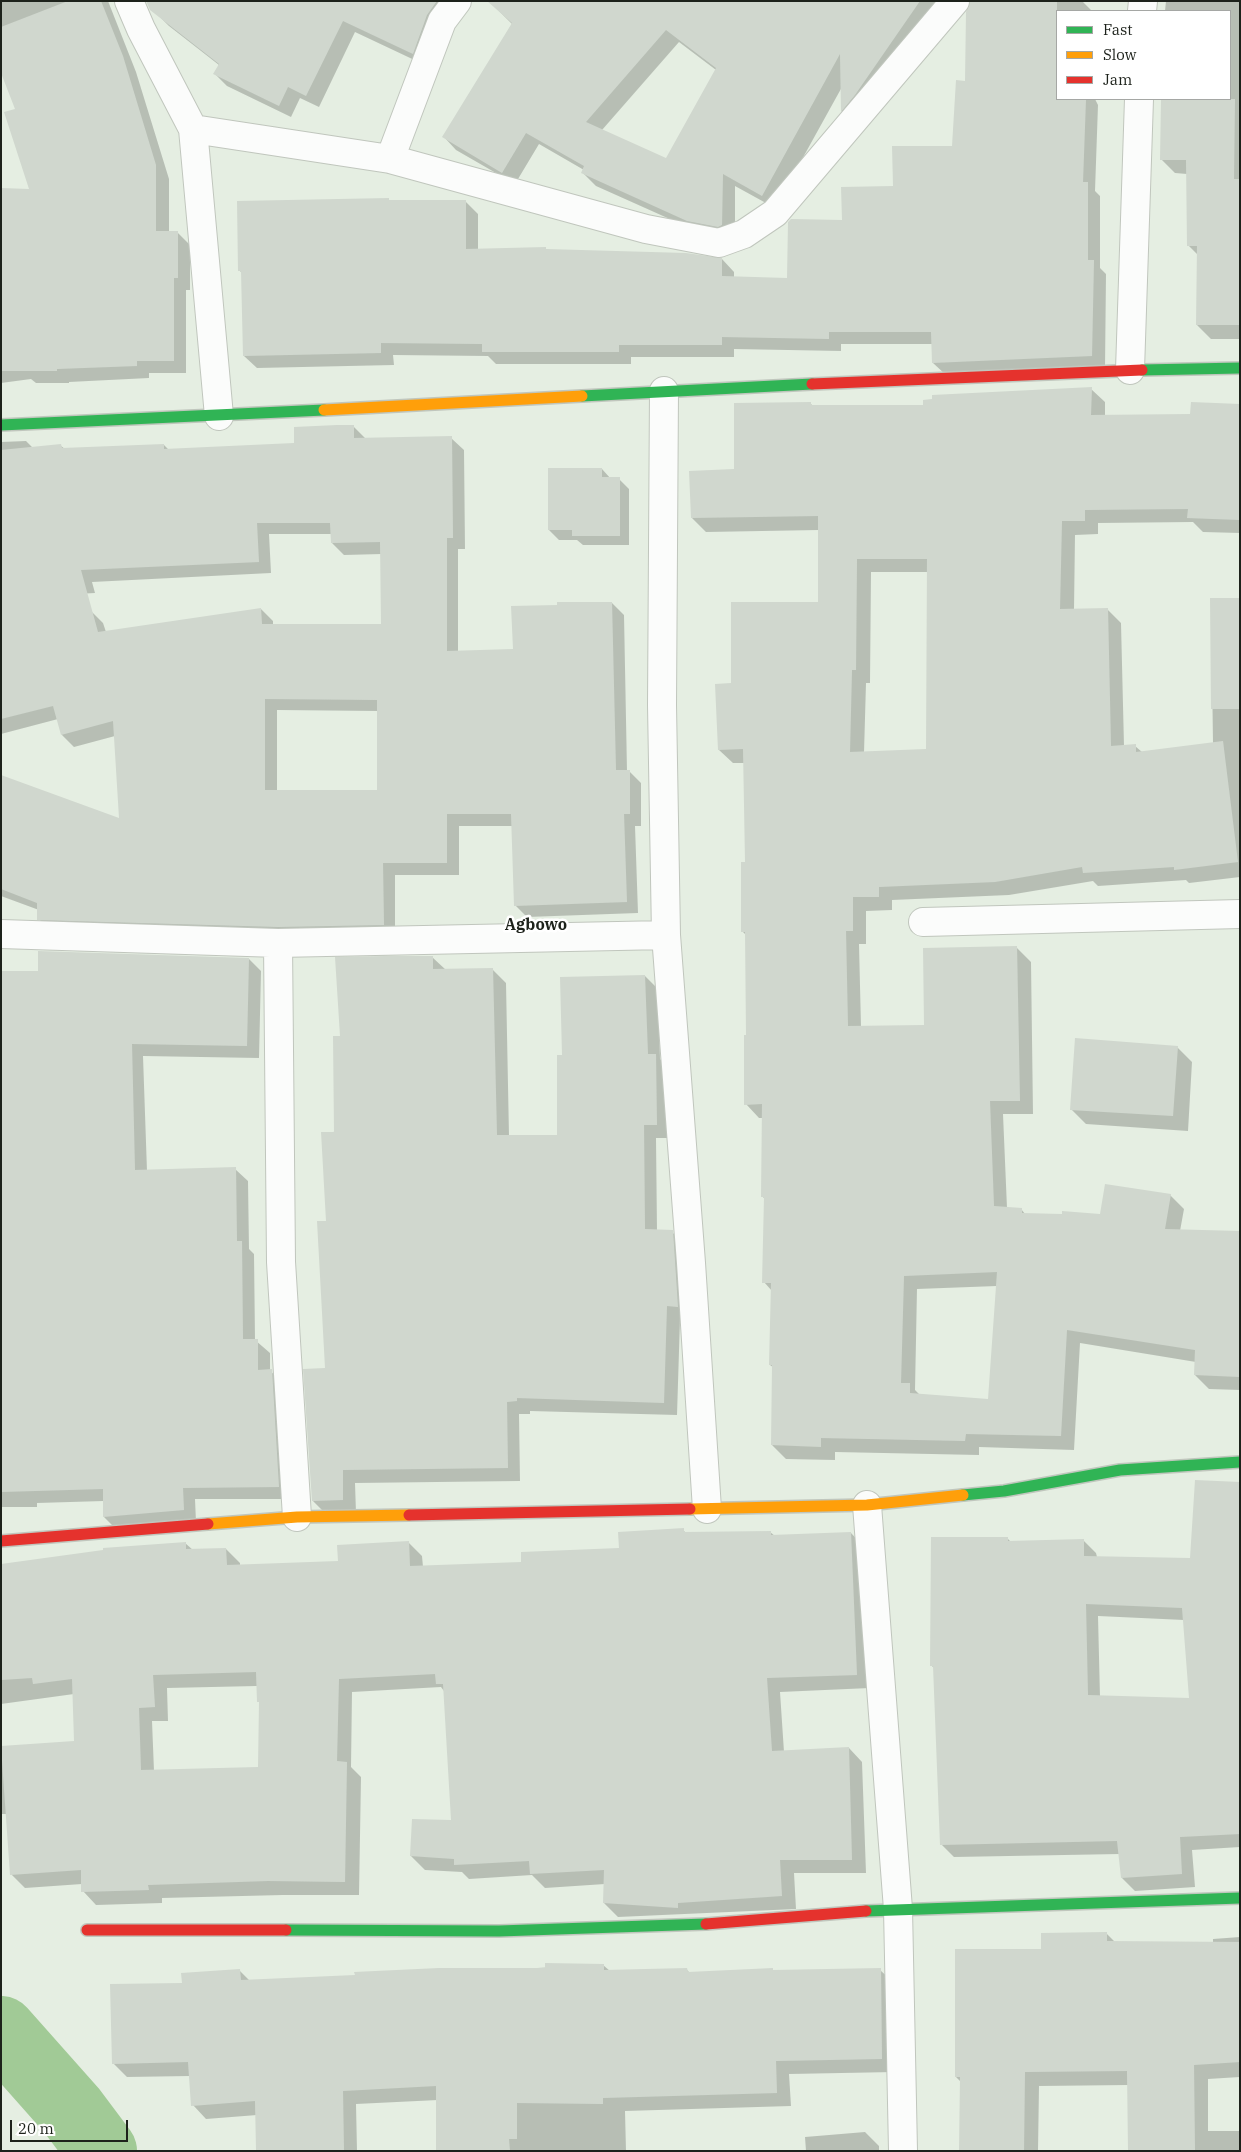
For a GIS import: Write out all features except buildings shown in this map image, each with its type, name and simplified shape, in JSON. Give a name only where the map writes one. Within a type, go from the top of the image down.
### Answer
[{"type":"street","points":[[129,1],[141,29],[193,129],[219,416]]},
{"type":"street","points":[[390,159],[442,21],[457,1]]},
{"type":"street","points":[[193,129],[390,159],[646,229],[719,243],[744,234],[775,213],[955,1]]},
{"type":"street","points":[[1130,370],[1139,100]]},
{"type":"street","points":[[1,425],[219,416],[664,391],[1130,370],[1240,368]]},
{"type":"street","points":[[664,391],[662,705],[666,935],[708,1509]]},
{"type":"street","points":[[924,922],[1240,914]]},
{"type":"street","points":[[1,934],[278,942],[666,935]]},
{"type":"street","points":[[278,942],[281,1262],[297,1517]]},
{"type":"street","points":[[1,1541],[297,1517],[867,1505],[1004,1491],[1120,1470],[1240,1462]]},
{"type":"street","points":[[867,1505],[898,1909],[903,2151]]},
{"type":"street","points":[[87,1930],[498,1931],[675,1926],[898,1909],[1240,1898]]},
{"type":"waterway","name":"Agbowo","points":[[1,2031],[72,2111],[102,2151]]},
{"type":"traffic: fast","points":[[1142,370],[1240,368]]},
{"type":"traffic: fast","points":[[582,396],[812,384]]},
{"type":"traffic: fast","points":[[1,425],[324,410]]},
{"type":"traffic: fast","points":[[963,1495],[1004,1491],[1120,1470],[1240,1462]]},
{"type":"traffic: fast","points":[[866,1911],[1240,1898]]},
{"type":"traffic: fast","points":[[286,1930],[499,1931],[706,1924]]},
{"type":"traffic: slow","points":[[324,410],[582,396]]},
{"type":"traffic: slow","points":[[690,1509],[867,1505],[963,1495]]},
{"type":"traffic: slow","points":[[208,1524],[297,1517],[409,1515]]},
{"type":"traffic: jam","points":[[812,384],[1142,370]]},
{"type":"traffic: jam","points":[[409,1515],[690,1509]]},
{"type":"traffic: jam","points":[[1,1541],[208,1524]]},
{"type":"traffic: jam","points":[[706,1924],[866,1911]]},
{"type":"traffic: jam","points":[[87,1930],[286,1930]]},
{"type":"district","name":"Agbowo","points":[[536,925]]}]
